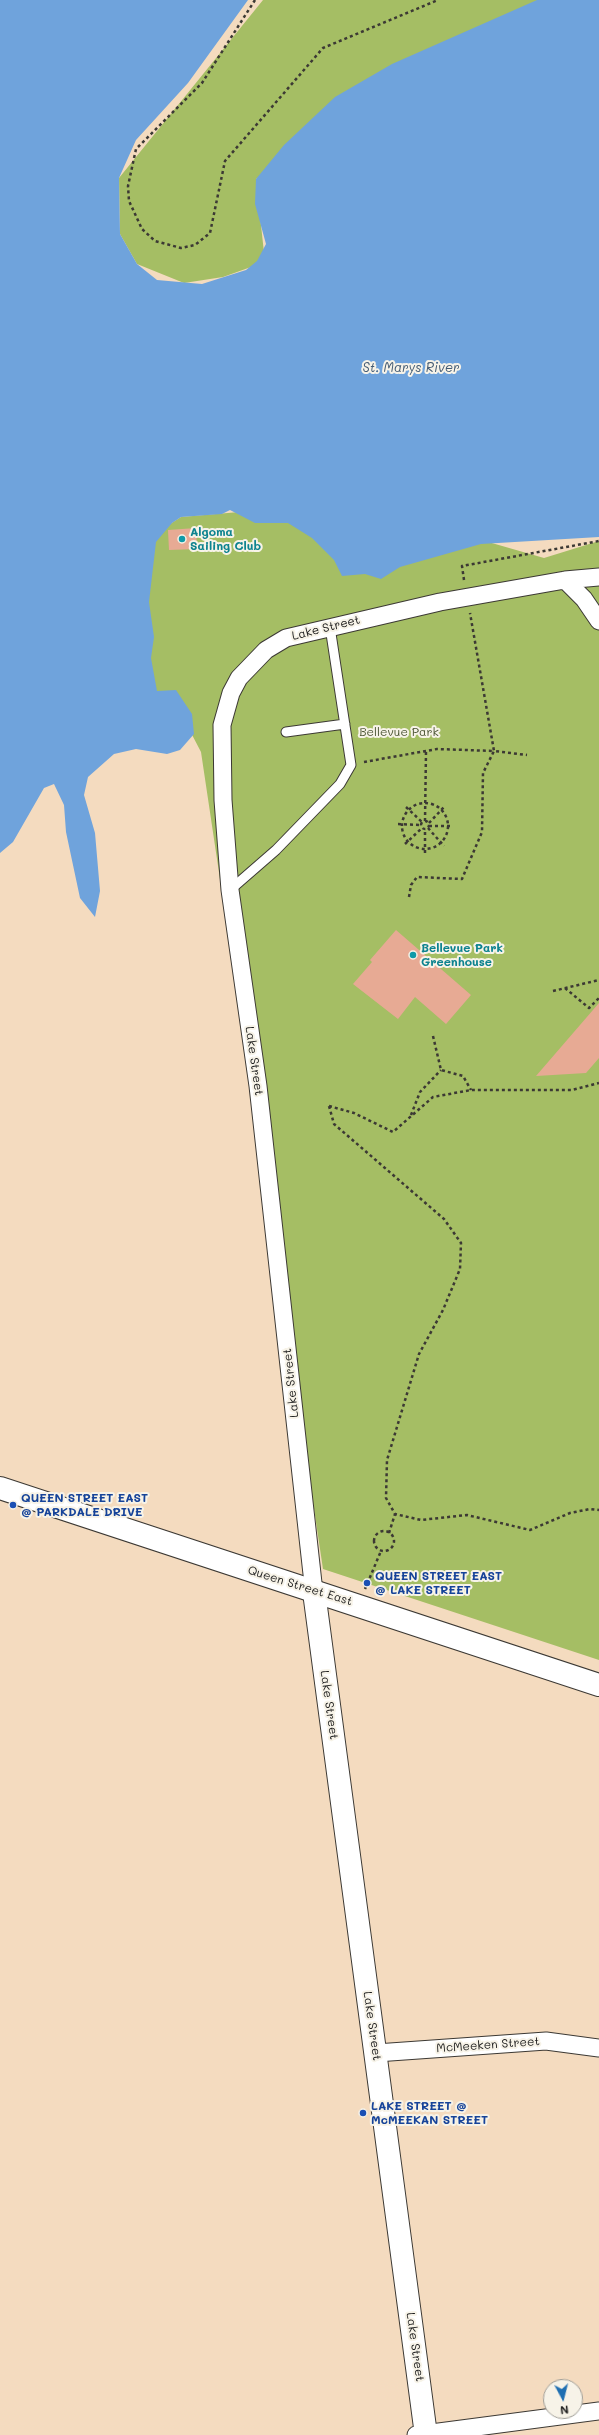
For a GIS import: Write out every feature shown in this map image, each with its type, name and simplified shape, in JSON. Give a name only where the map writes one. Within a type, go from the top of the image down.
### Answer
[{"type":"street","name":"Lake Street","points":[[423,2435],[376,2053],[314,1592],[258,1086],[230,890],[223,800],[222,725],[231,694],[239,678],[266,650],[286,638],[467,597],[565,580],[599,577]]},
{"type":"street","points":[[565,580],[584,599],[599,621]]},
{"type":"street","name":"Queen Street East","points":[[0,1488],[599,1685]]},
{"type":"street","name":"McMeeken Street","points":[[376,2053],[546,2041],[599,2048]]},
{"type":"street","points":[[423,2435],[599,2411]]},
{"type":"lane","points":[[230,890],[276,850],[335,790],[351,765],[330,627]]},
{"type":"lane","points":[[286,732],[345,724]]},
{"type":"path","points":[[255,0],[202,83],[136,149],[128,186],[129,201],[142,229],[155,241],[181,248],[195,245],[210,233],[225,161],[323,48],[438,0]]},
{"type":"path","points":[[409,897],[411,884],[417,877],[462,879],[482,832],[483,773],[494,751],[462,566],[599,541]]},
{"type":"path","points":[[351,765],[426,751],[463,748],[527,755]]},
{"type":"path","points":[[424,853],[426,751]]},
{"type":"path","points":[[425,803],[441,810],[447,818],[447,833],[441,842],[432,848],[413,846],[403,833],[402,824],[409,810],[415,805],[425,803]]},
{"type":"path","points":[[405,844],[445,806]]},
{"type":"path","points":[[406,807],[444,846]]},
{"type":"path","points":[[398,824],[453,826]]},
{"type":"path","points":[[553,991],[599,980]]},
{"type":"path","points":[[565,988],[589,1008],[599,998]]},
{"type":"path","points":[[433,1036],[441,1070]]},
{"type":"path","points":[[441,1070],[463,1076],[471,1090]]},
{"type":"path","points":[[411,1115],[420,1092],[441,1070]]},
{"type":"path","points":[[389,1533],[395,1514],[386,1498],[387,1460],[419,1354],[443,1310],[460,1269],[461,1243],[444,1219],[334,1124],[329,1106],[354,1113],[393,1132],[433,1097],[471,1090],[572,1090],[599,1083]]},
{"type":"path","points":[[395,1514],[421,1520],[467,1515],[530,1530],[570,1513],[590,1509],[599,1510]]},
{"type":"path","points":[[379,1532],[389,1533],[393,1537],[394,1544],[390,1549],[381,1551],[376,1547],[375,1537],[379,1532]]},
{"type":"path","points":[[359,1605],[381,1551]]},
{"type":"green space","points":[[263,0],[561,0],[256,179],[265,262],[223,277],[184,283],[137,264],[120,234],[119,178]]},
{"type":"green space","name":"Bellevue Park","points":[[251,511],[436,527],[544,558],[599,541],[599,1660],[323,1569],[201,752],[189,729],[129,730],[137,545],[181,517]]},
{"type":"water","name":"St. Marys River","points":[[0,0],[248,0],[188,83],[136,140],[119,178],[120,234],[137,264],[157,280],[202,284],[246,270],[257,261],[266,244],[255,204],[256,179],[284,145],[335,97],[392,64],[537,0],[599,0],[599,537],[481,544],[400,567],[381,579],[365,574],[342,576],[334,560],[312,538],[288,523],[255,523],[230,510],[222,514],[181,517],[172,523],[156,542],[149,602],[154,637],[151,658],[157,691],[176,690],[192,714],[194,734],[180,750],[167,754],[136,749],[114,754],[88,777],[84,795],[95,833],[100,891],[95,917],[80,898],[66,832],[64,805],[54,784],[44,788],[13,842],[0,853]]},
{"type":"building","name":"Algoma Sailing Club","points":[[196,528],[197,549],[169,550],[168,530]]},
{"type":"building","points":[[396,930],[471,995],[446,1024],[415,997],[398,1019],[353,984],[372,962],[370,960]]},
{"type":"building","points":[[599,1003],[599,1058],[586,1073],[536,1076]]},
{"type":"place","name":"Algoma Sailing Club","points":[[182,539]]},
{"type":"place","name":"Bellevue Park Greenhouse","points":[[413,955]]},
{"type":"place","name":"QUEEN STREET EAST @ PARKDALE DRIVE","points":[[13,1505]]},
{"type":"place","name":"QUEEN STREET EAST @ LAKE STREET","points":[[367,1583]]},
{"type":"place","name":"LAKE STREET @ McMEEKAN STREET","points":[[363,2113]]}]
